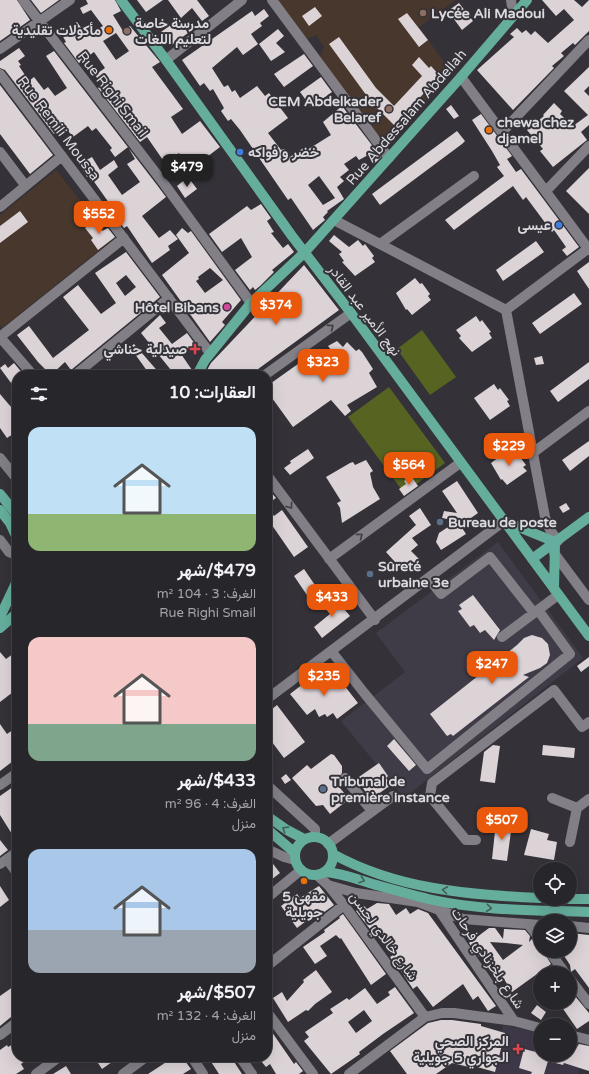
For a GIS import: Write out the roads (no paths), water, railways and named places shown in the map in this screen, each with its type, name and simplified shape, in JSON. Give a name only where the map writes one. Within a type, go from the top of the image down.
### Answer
[{"type":"main road","name":"نهج الأمير عبد القادر","points":[[121,0],[460,463],[589,636]]},
{"type":"main road","name":"Rue Abdessalam Abdellah","points":[[200,370],[210,353],[251,303],[305,252],[461,77],[513,14],[527,0]]},
{"type":"main road","points":[[0,494],[12,509]]},
{"type":"main road","points":[[0,510],[12,527]]},
{"type":"main road","points":[[532,559],[556,545],[589,518]]},
{"type":"main road","points":[[504,521],[556,545]]},
{"type":"main road","points":[[556,545],[556,592]]},
{"type":"main road","points":[[0,628],[12,595]]},
{"type":"main road","points":[[4,618],[12,610]]},
{"type":"main road","points":[[272,820],[304,839]]},
{"type":"main road","points":[[272,834],[295,857],[301,870],[308,874],[343,874],[387,888],[434,900],[458,904],[497,908],[589,912]]},
{"type":"main road","points":[[295,857],[298,845],[304,839],[315,837],[323,839],[328,844],[333,854],[331,864],[321,873]]},
{"type":"main road","points":[[333,854],[369,871],[429,888],[489,895],[533,898]]},
{"type":"main road","points":[[577,899],[589,899]]},
{"type":"street","name":"Rue Righi Smail","points":[[23,0],[162,181],[251,303]]},
{"type":"street","points":[[0,49],[70,0]]},
{"type":"street","points":[[166,60],[242,0]]},
{"type":"street","points":[[272,0],[389,158]]},
{"type":"street","points":[[511,0],[513,14]]},
{"type":"street","points":[[502,132],[589,40]]},
{"type":"street","name":"Rue Remili Moussa","points":[[0,74],[210,353]]},
{"type":"street","points":[[461,77],[589,249],[506,310]]},
{"type":"street","points":[[546,191],[589,146]]},
{"type":"street","points":[[0,152],[25,185]]},
{"type":"street","points":[[0,207],[62,156]]},
{"type":"street","points":[[380,244],[474,176]]},
{"type":"street","points":[[334,220],[506,310]]},
{"type":"street","points":[[29,370],[0,337],[124,238]]},
{"type":"street","points":[[81,370],[169,298]]},
{"type":"street","points":[[506,310],[534,452],[545,517],[556,545],[589,600]]},
{"type":"street","points":[[272,370],[350,312]]},
{"type":"street","points":[[534,452],[589,411]]},
{"type":"street","points":[[0,458],[12,473]]},
{"type":"street","points":[[329,558],[460,463]]},
{"type":"street","points":[[272,482],[375,620]]},
{"type":"street","points":[[272,695],[375,620],[504,521]]},
{"type":"street","points":[[0,540],[9,552],[12,553]]},
{"type":"street","points":[[332,652],[427,769],[570,654],[490,557],[441,594],[429,579]]},
{"type":"street","points":[[502,637],[536,611],[556,592]]},
{"type":"street","points":[[476,840],[466,840],[432,800],[429,792],[432,783],[502,734],[554,690],[582,727],[589,722]]},
{"type":"street","points":[[0,785],[12,776]]},
{"type":"street","points":[[345,778],[372,811]]},
{"type":"street","points":[[272,790],[315,829],[315,837]]},
{"type":"street","points":[[328,844],[392,796]]},
{"type":"street","points":[[552,798],[577,808]]},
{"type":"street","points":[[570,842],[577,808],[589,799]]},
{"type":"street","points":[[272,851],[284,857],[295,857]]},
{"type":"street","points":[[12,856],[4,862],[12,868]]},
{"type":"street","points":[[272,894],[301,870]]},
{"type":"street","name":"شارع خالدي لحسن","points":[[321,873],[328,885],[424,1017]]},
{"type":"street","points":[[328,885],[356,892],[418,902],[463,919],[533,924]]},
{"type":"street","points":[[272,962],[344,905]]},
{"type":"street","name":"شارع بلخزنادي فرحات","points":[[439,910],[514,1021]]},
{"type":"street","points":[[528,924],[533,931]]},
{"type":"street","points":[[577,927],[589,928]]},
{"type":"street","points":[[577,988],[589,1004]]},
{"type":"street","points":[[349,1074],[424,1017],[450,1013],[514,1021],[533,1026]]},
{"type":"street","points":[[272,1019],[313,1074]]},
{"type":"street","points":[[0,1035],[12,1026]]},
{"type":"street","points":[[577,1037],[589,1040]]},
{"type":"street","points":[[36,1074],[52,1062]]},
{"type":"street","points":[[123,1074],[139,1062]]},
{"type":"street","points":[[195,1062],[203,1074]]},
{"type":"street","points":[[244,1062],[252,1074]]},
{"type":"place","name":"Lycée Ali Madoui","points":[[423,13]]},
{"type":"place","name":"مأكولات تقليدية","points":[[109,30]]},
{"type":"place","name":"مدرسة خاصة لتعليم اللغات","points":[[127,31]]},
{"type":"place","name":"CEM Abdelkader Belaref","points":[[389,109]]},
{"type":"place","name":"chewa chez djamel","points":[[489,130]]},
{"type":"place","name":"خضر و فواكه","points":[[240,152]]},
{"type":"place","name":"عيسى","points":[[559,225]]},
{"type":"place","name":"Hôtel Bibans","points":[[227,307]]},
{"type":"place","name":"صيدلية حناشي","points":[[195,349]]},
{"type":"place","name":"Bureau de poste","points":[[440,522]]},
{"type":"place","name":"Sûreté urbaine 3e","points":[[370,574]]},
{"type":"place","name":"Tribunal de première instance","points":[[323,789]]},
{"type":"place","name":"مقهى 5 جويلية","points":[[304,881]]},
{"type":"place","name":"المركز الصحي الجواري 5 جويلية","points":[[518,1049]]}]
